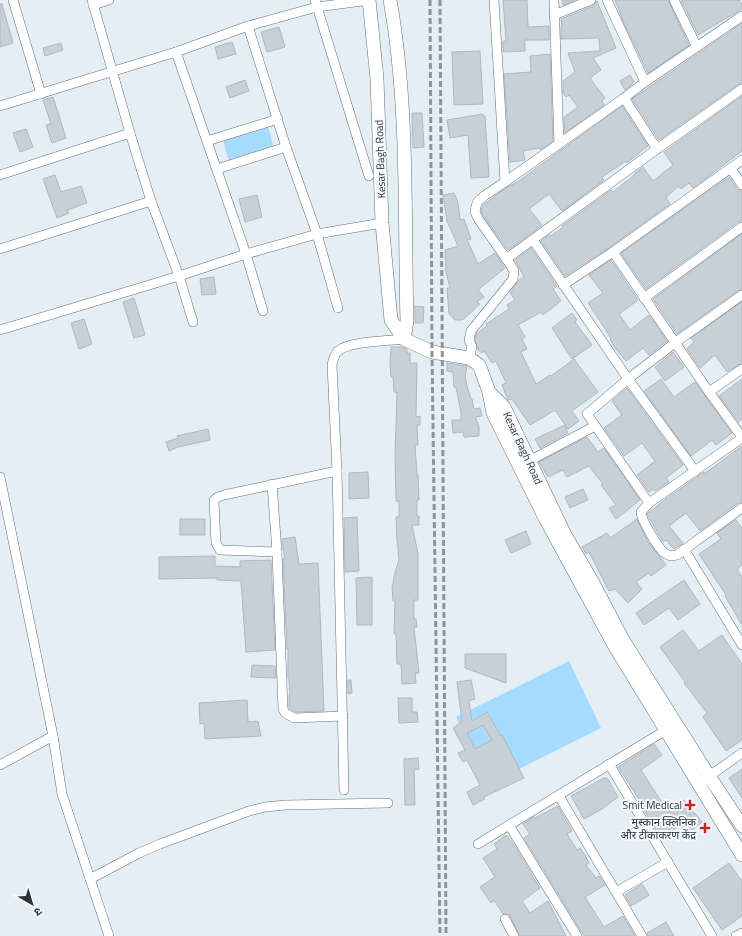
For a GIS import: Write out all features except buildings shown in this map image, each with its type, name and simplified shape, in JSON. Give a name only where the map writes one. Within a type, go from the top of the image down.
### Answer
[{"type":"main road","name":"Kesar Bagh Road","points":[[369,0],[377,79],[382,223],[391,320],[404,339]]},
{"type":"main road","points":[[390,0],[399,58],[402,126],[407,321],[404,339],[432,352],[469,358]]},
{"type":"main road","name":"Kesar Bagh Road","points":[[469,358],[479,366],[489,392],[504,407],[565,535],[689,756]]},
{"type":"main road","points":[[489,392],[493,413],[546,520],[614,645],[666,730],[689,756],[742,855]]},
{"type":"main road","points":[[703,780],[742,826]]},
{"type":"street","points":[[13,0],[41,94]]},
{"type":"street","points":[[109,0],[92,3],[151,201],[179,276],[193,322]]},
{"type":"street","points":[[0,106],[176,52],[316,3],[369,0]]},
{"type":"street","points":[[494,0],[505,182]]},
{"type":"street","points":[[554,0],[559,144]]},
{"type":"street","points":[[554,15],[591,0]]},
{"type":"street","points":[[607,0],[645,82]]},
{"type":"street","points":[[674,0],[697,47]]},
{"type":"street","points":[[316,3],[369,176]]},
{"type":"street","points":[[469,358],[472,348],[469,340],[471,331],[513,279],[514,271],[479,220],[475,212],[478,201],[645,82],[742,16]]},
{"type":"street","points":[[248,26],[286,147],[317,234],[338,308]]},
{"type":"street","points":[[176,52],[246,254],[263,311]]},
{"type":"street","points":[[506,259],[742,89]]},
{"type":"street","points":[[624,98],[657,149]]},
{"type":"street","points":[[207,141],[278,119]]},
{"type":"street","points":[[0,174],[130,133]]},
{"type":"street","points":[[217,169],[286,147]]},
{"type":"street","points":[[563,285],[613,252],[742,160]]},
{"type":"street","points":[[730,169],[742,185]]},
{"type":"street","points":[[0,249],[151,201]]},
{"type":"street","points":[[0,330],[179,276],[246,254],[317,234],[382,223]]},
{"type":"street","points":[[644,298],[742,227]]},
{"type":"street","points":[[533,240],[628,379],[695,471]]},
{"type":"street","points":[[613,252],[709,392],[742,437],[649,503],[641,512],[641,516],[663,552],[671,556],[677,555],[742,508]]},
{"type":"street","points":[[649,503],[587,414],[628,379],[676,342],[742,295]]},
{"type":"street","points":[[344,790],[337,471],[332,365],[333,359],[338,351],[349,346],[404,339]]},
{"type":"street","points":[[709,392],[742,369]]},
{"type":"street","points":[[529,461],[595,426]]},
{"type":"street","points":[[277,552],[220,550],[216,543],[214,500],[218,496],[337,471]]},
{"type":"street","points":[[0,479],[53,736],[62,794],[109,936]]},
{"type":"street","points":[[272,484],[277,552],[283,709],[285,713],[294,718],[343,716]]},
{"type":"street","points":[[684,549],[742,645]]},
{"type":"street","points":[[478,844],[666,730]]},
{"type":"street","points":[[0,765],[53,736]]},
{"type":"street","points":[[703,780],[742,753]]},
{"type":"street","points":[[609,764],[712,936]]},
{"type":"street","points":[[559,796],[642,936]]},
{"type":"street","points":[[90,879],[153,847],[249,811],[286,805],[388,803]]},
{"type":"street","points":[[509,825],[577,936]]},
{"type":"street","points":[[616,892],[668,862]]},
{"type":"street","points":[[505,920],[514,936]]},
{"type":"street","points":[[736,936],[742,933]]},
{"type":"shaded area","points":[[268,127],[274,148],[229,161],[223,140]]},
{"type":"shaded area","points":[[569,661],[601,728],[489,784],[456,717]]},
{"type":"railway","points":[[430,0],[432,352],[440,936]]},
{"type":"railway","points":[[440,0],[446,936]]},
{"type":"place","name":"Smit Medical","points":[[690,805]]},
{"type":"place","name":"मुस्कान क्लिनिक और टीकाकरण केंद्र","points":[[705,828]]}]
